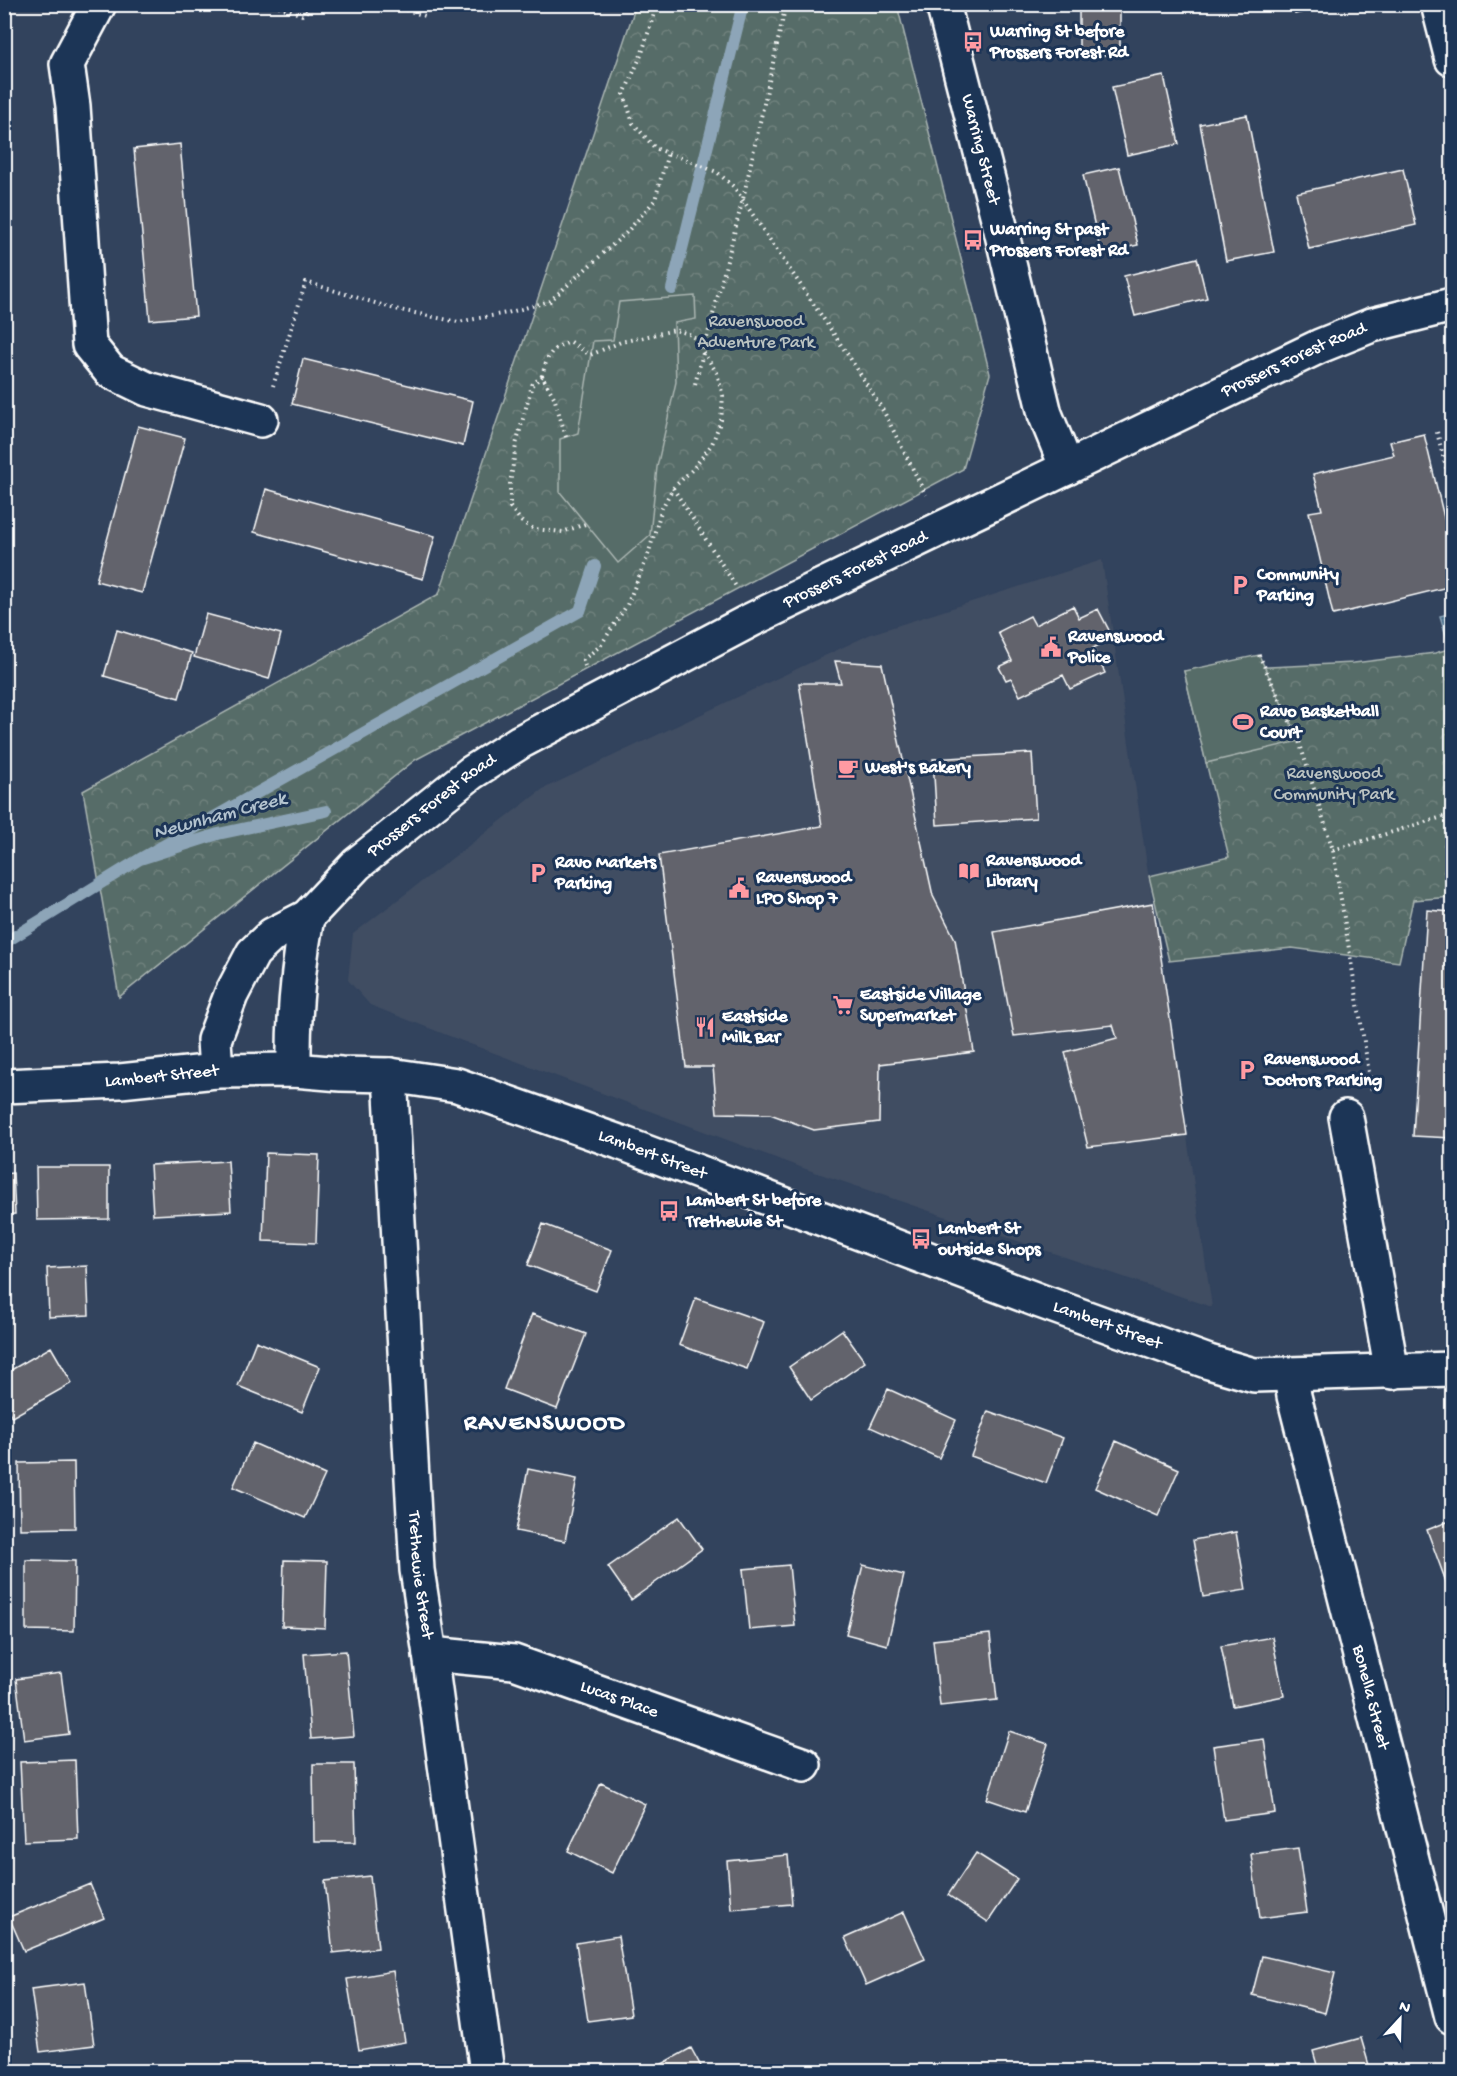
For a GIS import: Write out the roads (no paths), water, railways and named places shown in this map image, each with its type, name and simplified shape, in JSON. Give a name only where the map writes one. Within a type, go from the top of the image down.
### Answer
[{"type":"street","points":[[99,4],[68,64],[74,115],[89,345],[110,371],[147,389],[261,420]]},
{"type":"street","name":"Warring Street","points":[[943,4],[1045,414],[1067,468]]},
{"type":"street","points":[[1438,4],[1452,59]]},
{"type":"street","name":"Prossers Forest Road","points":[[216,1071],[214,1040],[231,995],[253,953],[272,935],[307,917],[357,864],[471,773],[520,742],[751,620],[1320,346],[1372,325],[1452,305]]},
{"type":"street","points":[[294,1070],[298,969],[307,917]]},
{"type":"street","name":"Lambert Street","points":[[4,1086],[120,1081],[216,1071],[294,1070],[390,1076],[457,1085],[630,1146],[1040,1301],[1209,1362],[1254,1375],[1452,1369]]},
{"type":"street","name":"Trethewie Street","points":[[390,1076],[417,1570],[487,2072]]},
{"type":"street","points":[[1346,1117],[1392,1372]]},
{"type":"street","name":"Bonella Street","points":[[1291,1375],[1294,1396],[1452,2017]]},
{"type":"street","name":"Lucas Place","points":[[430,1654],[514,1662],[804,1765]]},
{"type":"waterway","points":[[672,289],[743,4]]},
{"type":"waterway","points":[[140,859],[580,611],[595,566]]},
{"type":"waterway","name":"Newnham Creek","points":[[4,943],[140,859],[218,834],[326,811]]},
{"type":"place","name":"Warring St before Prossers Forest Rd","points":[[973,42]]},
{"type":"place","name":"Warring St past Prossers Forest Rd","points":[[973,240]]},
{"type":"place","name":"Community Parking","points":[[1240,585]]},
{"type":"place","name":"Ravenswood Police","points":[[1051,647]]},
{"type":"place","name":"Ravo Basketball Court","points":[[1243,722]]},
{"type":"place","name":"West's Bakery","points":[[848,768]]},
{"type":"place","name":"Ravenswood Library","points":[[969,871]]},
{"type":"place","name":"Ravo Markets Parking","points":[[538,873]]},
{"type":"place","name":"Ravenswood LPO Shop 7","points":[[739,888]]},
{"type":"place","name":"Eastside Village Supermarket","points":[[843,1005]]},
{"type":"place","name":"Eastside Milk Bar","points":[[705,1027]]},
{"type":"place","name":"Ravenswood Doctors Parking","points":[[1247,1070]]},
{"type":"place","name":"Lambert St before Trethewie St","points":[[669,1211]]},
{"type":"place","name":"Lambert St outside Shops","points":[[921,1239]]},
{"type":"district","name":"RAVENSWOOD","points":[[545,1424]]},
{"type":"park label","name":"Ravenswood Adventure Park","points":[[756,332]]},
{"type":"park label","name":"Ravenswood Community Park","points":[[1334,784]]}]
